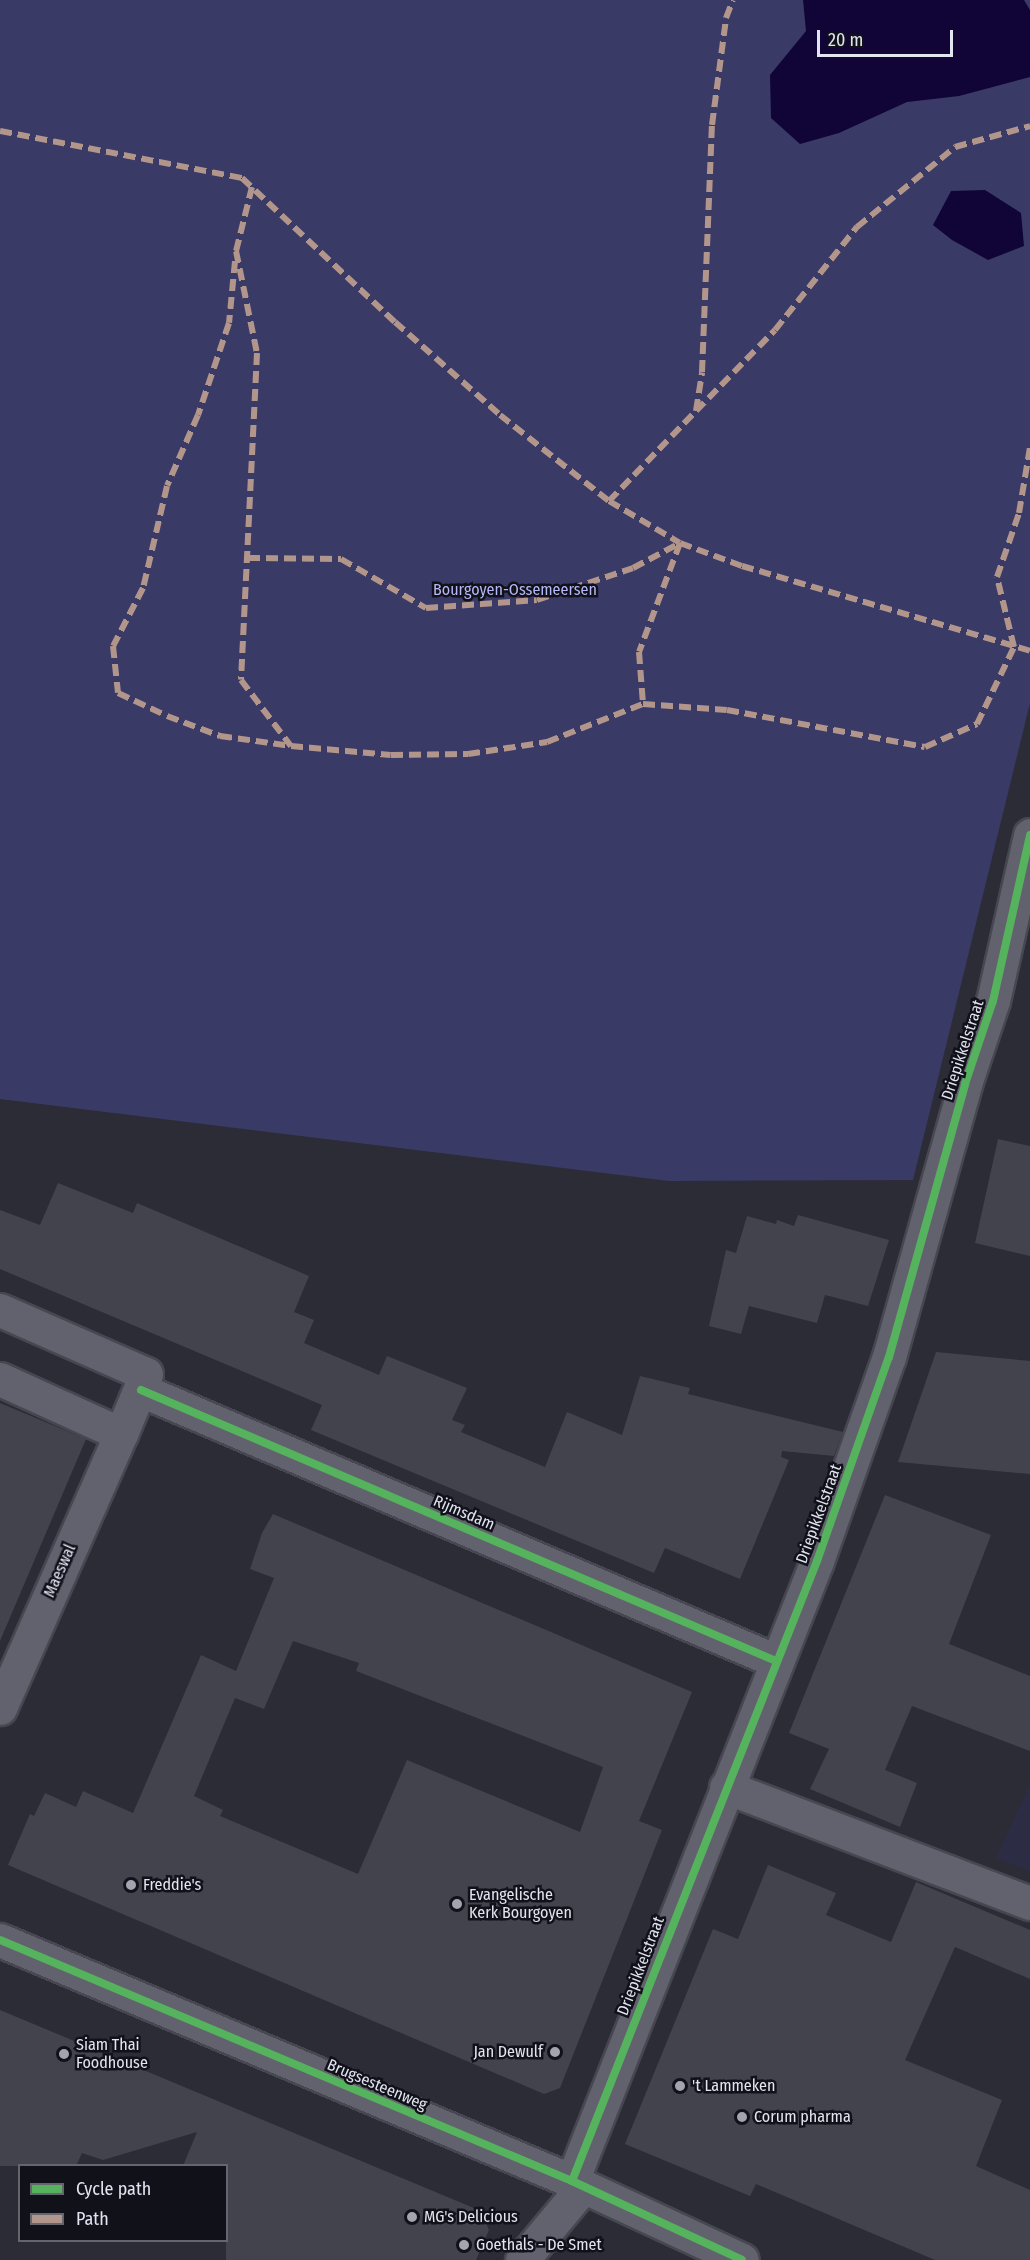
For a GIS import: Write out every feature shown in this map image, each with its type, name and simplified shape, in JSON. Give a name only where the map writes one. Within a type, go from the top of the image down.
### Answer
[{"type":"street","name":"Driepikkelstraat","points":[[522,2260],[577,2185],[726,1786],[817,1561],[889,1357],[965,1084],[993,1001],[1026,870],[1030,835]]},
{"type":"street","points":[[0,1310],[146,1374],[121,1434],[0,1379]]},
{"type":"street","name":"Rijmsdam","points":[[141,1390],[776,1661]]},
{"type":"street","name":"Maeswal","points":[[0,1708],[121,1434]]},
{"type":"street","points":[[726,1786],[1030,1903]]},
{"type":"street","name":"Brugsesteenweg","points":[[0,1940],[577,2185],[742,2260]]},
{"type":"shaded area","points":[[803,0],[1024,0],[1030,10],[1030,77],[959,96],[907,102],[839,133],[800,144],[771,118],[770,75],[806,31]]},
{"type":"shaded area","points":[[985,190],[1021,213],[1024,246],[988,260],[952,240],[933,225],[951,191]]},
{"type":"shaded area","points":[[1030,1784],[1030,1871],[996,1858]]},
{"type":"green space","name":"Bourgoyen-Ossemeersen","points":[[0,0],[1030,0],[1030,703],[913,1180],[669,1181],[0,1099]]},
{"type":"building","points":[[998,1139],[1030,1146],[1030,1256],[975,1243]]},
{"type":"building","points":[[58,1183],[133,1213],[137,1203],[309,1276],[294,1312],[314,1320],[304,1343],[379,1375],[387,1356],[467,1388],[452,1420],[465,1425],[461,1432],[545,1467],[567,1412],[622,1435],[640,1376],[690,1388],[688,1394],[843,1432],[834,1456],[782,1451],[781,1457],[789,1460],[740,1579],[665,1548],[654,1573],[311,1430],[322,1405],[0,1269],[0,1210],[40,1225]]},
{"type":"building","points":[[798,1215],[889,1240],[868,1306],[825,1295],[817,1323],[749,1306],[741,1334],[709,1326],[726,1250],[736,1253],[747,1216],[776,1224],[777,1220],[794,1226]]},
{"type":"building","points":[[936,1352],[1030,1361],[1030,1474],[898,1462]]},
{"type":"building","points":[[0,1403],[86,1439],[0,1641]]},
{"type":"building","points":[[885,1495],[991,1535],[949,1644],[1030,1676],[1030,1751],[912,1706],[885,1770],[917,1783],[900,1827],[810,1789],[829,1749],[789,1733]]},
{"type":"building","points":[[273,1514],[692,1692],[639,1821],[662,1830],[560,2088],[544,2094],[8,1865],[30,1814],[34,1816],[45,1793],[76,1807],[83,1791],[133,1813],[201,1655],[236,1671],[274,1578],[250,1569],[262,1533]],"holes":[[[293,1641],[359,1663],[356,1671],[603,1767],[580,1832],[407,1760],[358,1874],[220,1816],[223,1810],[194,1796],[235,1698],[264,1709]]]},
{"type":"building","points":[[768,1865],[836,1893],[826,1915],[891,1942],[916,1882],[1030,1930],[1030,1979],[955,1947],[905,2060],[1002,2100],[976,2166],[1030,2190],[1030,2260],[935,2260],[756,2184],[750,2196],[625,2144],[713,1929],[738,1939]]},
{"type":"building","points":[[0,2010],[481,2211],[489,2230],[476,2260],[226,2260],[228,2164],[184,2164],[197,2132],[103,2160],[82,2153],[77,2164],[0,2166]]},
{"type":"marked path","points":[[609,501],[696,411],[702,372],[712,125],[726,18],[733,0]]},
{"type":"marked path","points":[[696,411],[775,330],[857,227],[955,147],[1030,126]]},
{"type":"marked path","points":[[0,131],[242,178],[395,322],[500,415],[609,501],[680,543],[742,566],[1030,651]]},
{"type":"marked path","points":[[252,187],[236,251],[257,353],[241,680],[291,746],[391,755],[468,754],[547,742],[643,704],[727,710],[925,747],[977,724],[1014,647],[997,577],[1019,513],[1030,447]]},
{"type":"marked path","points":[[235,261],[229,323],[198,415],[167,486],[143,588],[113,646],[118,693],[167,716],[220,736],[291,746]]},
{"type":"marked path","points":[[248,558],[341,559],[426,608],[537,600],[633,568],[680,543],[639,652],[643,704]]},
{"type":"cycle path","points":[[572,2181],[817,1561],[889,1357],[965,1084],[993,1001],[1030,835]]},
{"type":"cycle path","points":[[141,1390],[776,1661]]},
{"type":"cycle path","points":[[0,1940],[572,2181],[742,2260]]},
{"type":"place","name":"Freddie's","points":[[131,1885]]},
{"type":"place","name":"Evangelische Kerk Bourgoyen","points":[[457,1904]]},
{"type":"place","name":"Jan Dewulf","points":[[555,2052]]},
{"type":"place","name":"Siam Thai Foodhouse","points":[[64,2054]]},
{"type":"place","name":"'t Lammeken","points":[[680,2086]]},
{"type":"place","name":"Corum pharma","points":[[742,2117]]},
{"type":"place","name":"MG's Delicious","points":[[412,2217]]},
{"type":"place","name":"Goethals - De Smet","points":[[464,2245]]}]
